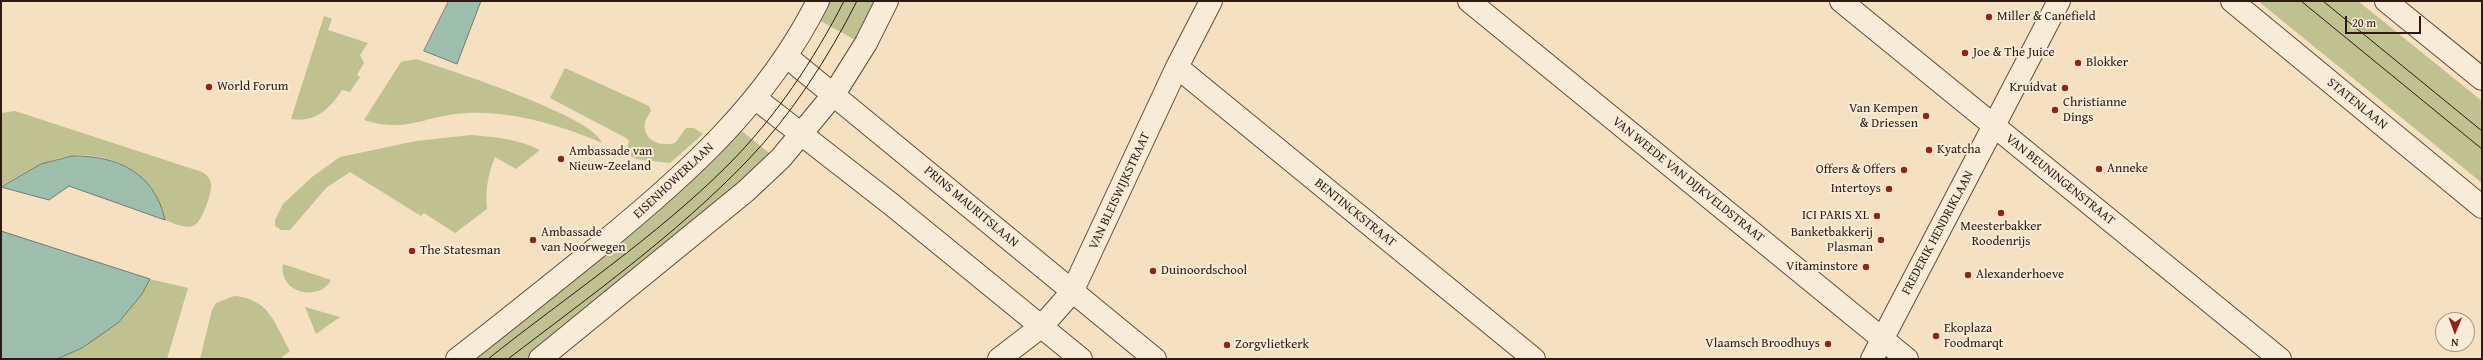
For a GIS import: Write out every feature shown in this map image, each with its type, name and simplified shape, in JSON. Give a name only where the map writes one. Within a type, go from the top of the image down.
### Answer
[{"type":"street","name":"EISENHOWERLAAN","points":[[457,359],[664,193],[697,163],[756,98],[786,56],[818,1]]},
{"type":"street","points":[[540,359],[746,191],[802,135],[834,94],[866,44],[887,1]]},
{"type":"street","name":"VAN BLEISWIJKSTRAAT","points":[[999,359],[1042,326],[1072,292],[1177,67],[1211,1]]},
{"type":"street","name":"VAN WEEDE VAN DIJKVELDSTRAAT","points":[[1469,1],[1907,359]]},
{"type":"street","name":"VAN BEUNINGENSTRAAT","points":[[1841,1],[2280,359]]},
{"type":"street","name":"FREDERIK HENDRIKLAAN","points":[[1872,359],[2059,1]]},
{"type":"street","name":"STATENLAAN","points":[[2232,1],[2482,207]]},
{"type":"street","points":[[2386,1],[2482,79]]},
{"type":"street","name":"PRINS MAURITSLAAN","points":[[786,56],[1155,359]]},
{"type":"street","name":"BENTINCKSTRAAT","points":[[1177,67],[1534,359]]},
{"type":"street","points":[[756,98],[891,204],[1081,359]]},
{"type":"shaded area","points":[[449,1],[481,1],[457,64],[424,51]]},
{"type":"shaded area","points":[[826,1],[877,1],[857,41],[817,19]]},
{"type":"shaded area","points":[[2258,1],[2358,1],[2482,101],[2482,183]]},
{"type":"shaded area","points":[[324,16],[332,19],[328,30],[368,43],[360,55],[364,63],[357,75],[360,77],[350,92],[342,90],[327,109],[315,117],[300,120],[291,119]]},
{"type":"shaded area","points":[[416,59],[486,83],[548,107],[574,120],[593,132],[602,143],[570,130],[536,120],[501,114],[452,114],[416,122],[392,125],[379,124],[364,120],[401,62]]},
{"type":"shaded area","points":[[565,68],[649,106],[651,111],[645,121],[645,129],[649,138],[654,141],[664,144],[675,143],[686,128],[694,128],[703,134],[670,163],[636,159],[626,153],[629,141],[626,138],[550,98]]},
{"type":"shaded area","points":[[15,111],[202,172],[209,178],[211,184],[208,200],[203,214],[196,224],[190,227],[165,220],[159,203],[150,188],[138,175],[109,159],[92,156],[74,156],[49,161],[1,186],[1,113]]},
{"type":"shaded area","points":[[738,128],[773,156],[527,359],[469,359]]},
{"type":"shaded area","points":[[471,135],[515,141],[540,150],[516,169],[495,157],[486,195],[487,209],[455,233],[424,213],[421,216],[350,172],[326,188],[290,230],[281,230],[275,226],[275,220],[283,204],[312,177],[340,157],[416,141]]},
{"type":"shaded area","points":[[72,156],[104,159],[119,163],[132,170],[153,190],[160,204],[165,220],[69,186],[49,200],[1,187],[41,164]]},
{"type":"shaded area","points":[[1,231],[150,279],[142,294],[118,323],[82,348],[57,359],[1,359]]},
{"type":"shaded area","points":[[283,264],[331,280],[326,287],[318,291],[310,293],[301,292],[293,288],[287,282],[283,274]]},
{"type":"shaded area","points":[[150,279],[188,288],[167,359],[57,359],[118,323],[142,294]]},
{"type":"shaded area","points":[[234,296],[246,298],[263,307],[275,322],[290,351],[280,359],[200,359],[212,310],[216,303]]},
{"type":"shaded area","points":[[305,307],[340,317],[316,334]]},
{"type":"tram line","points":[[488,359],[671,217],[728,165],[762,128],[792,88],[820,45],[844,1]]},
{"type":"tram line","points":[[508,359],[632,264],[692,214],[748,160],[780,124],[808,85],[834,43],[857,1]]},
{"type":"tram line","points":[[2301,1],[2482,149]]},
{"type":"tram line","points":[[2323,1],[2482,131]]},
{"type":"place","name":"Miller & Canefield","points":[[1989,17]]},
{"type":"place","name":"Joe & The Juice","points":[[1965,53]]},
{"type":"place","name":"Blokker","points":[[2078,63]]},
{"type":"place","name":"World Forum","points":[[209,87]]},
{"type":"place","name":"Kruidvat","points":[[2065,88]]},
{"type":"place","name":"Christianne Dings","points":[[2055,110]]},
{"type":"place","name":"Van Kempen & Driessen","points":[[1926,116]]},
{"type":"place","name":"Kyatcha","points":[[1929,150]]},
{"type":"place","name":"Ambassade van Nieuw-Zeeland","points":[[561,159]]},
{"type":"place","name":"Anneke","points":[[2099,169]]},
{"type":"place","name":"Offers & Offers","points":[[1904,170]]},
{"type":"place","name":"Intertoys","points":[[1889,189]]},
{"type":"place","name":"Meesterbakker Roodenrijs","points":[[2001,213]]},
{"type":"place","name":"ICI PARIS XL","points":[[1877,216]]},
{"type":"place","name":"Ambassade van Noorwegen","points":[[533,240]]},
{"type":"place","name":"Banketbakkerij Plasman","points":[[1881,240]]},
{"type":"place","name":"The Statesman","points":[[412,251]]},
{"type":"place","name":"Vitaminstore","points":[[1866,267]]},
{"type":"place","name":"Duinoordschool","points":[[1153,271]]},
{"type":"place","name":"Alexanderhoeve","points":[[1968,275]]},
{"type":"place","name":"Ekoplaza Foodmarqt","points":[[1936,336]]},
{"type":"place","name":"Vlaamsch Broodhuys","points":[[1828,344]]},
{"type":"place","name":"Zorgvlietkerk","points":[[1227,345]]}]
